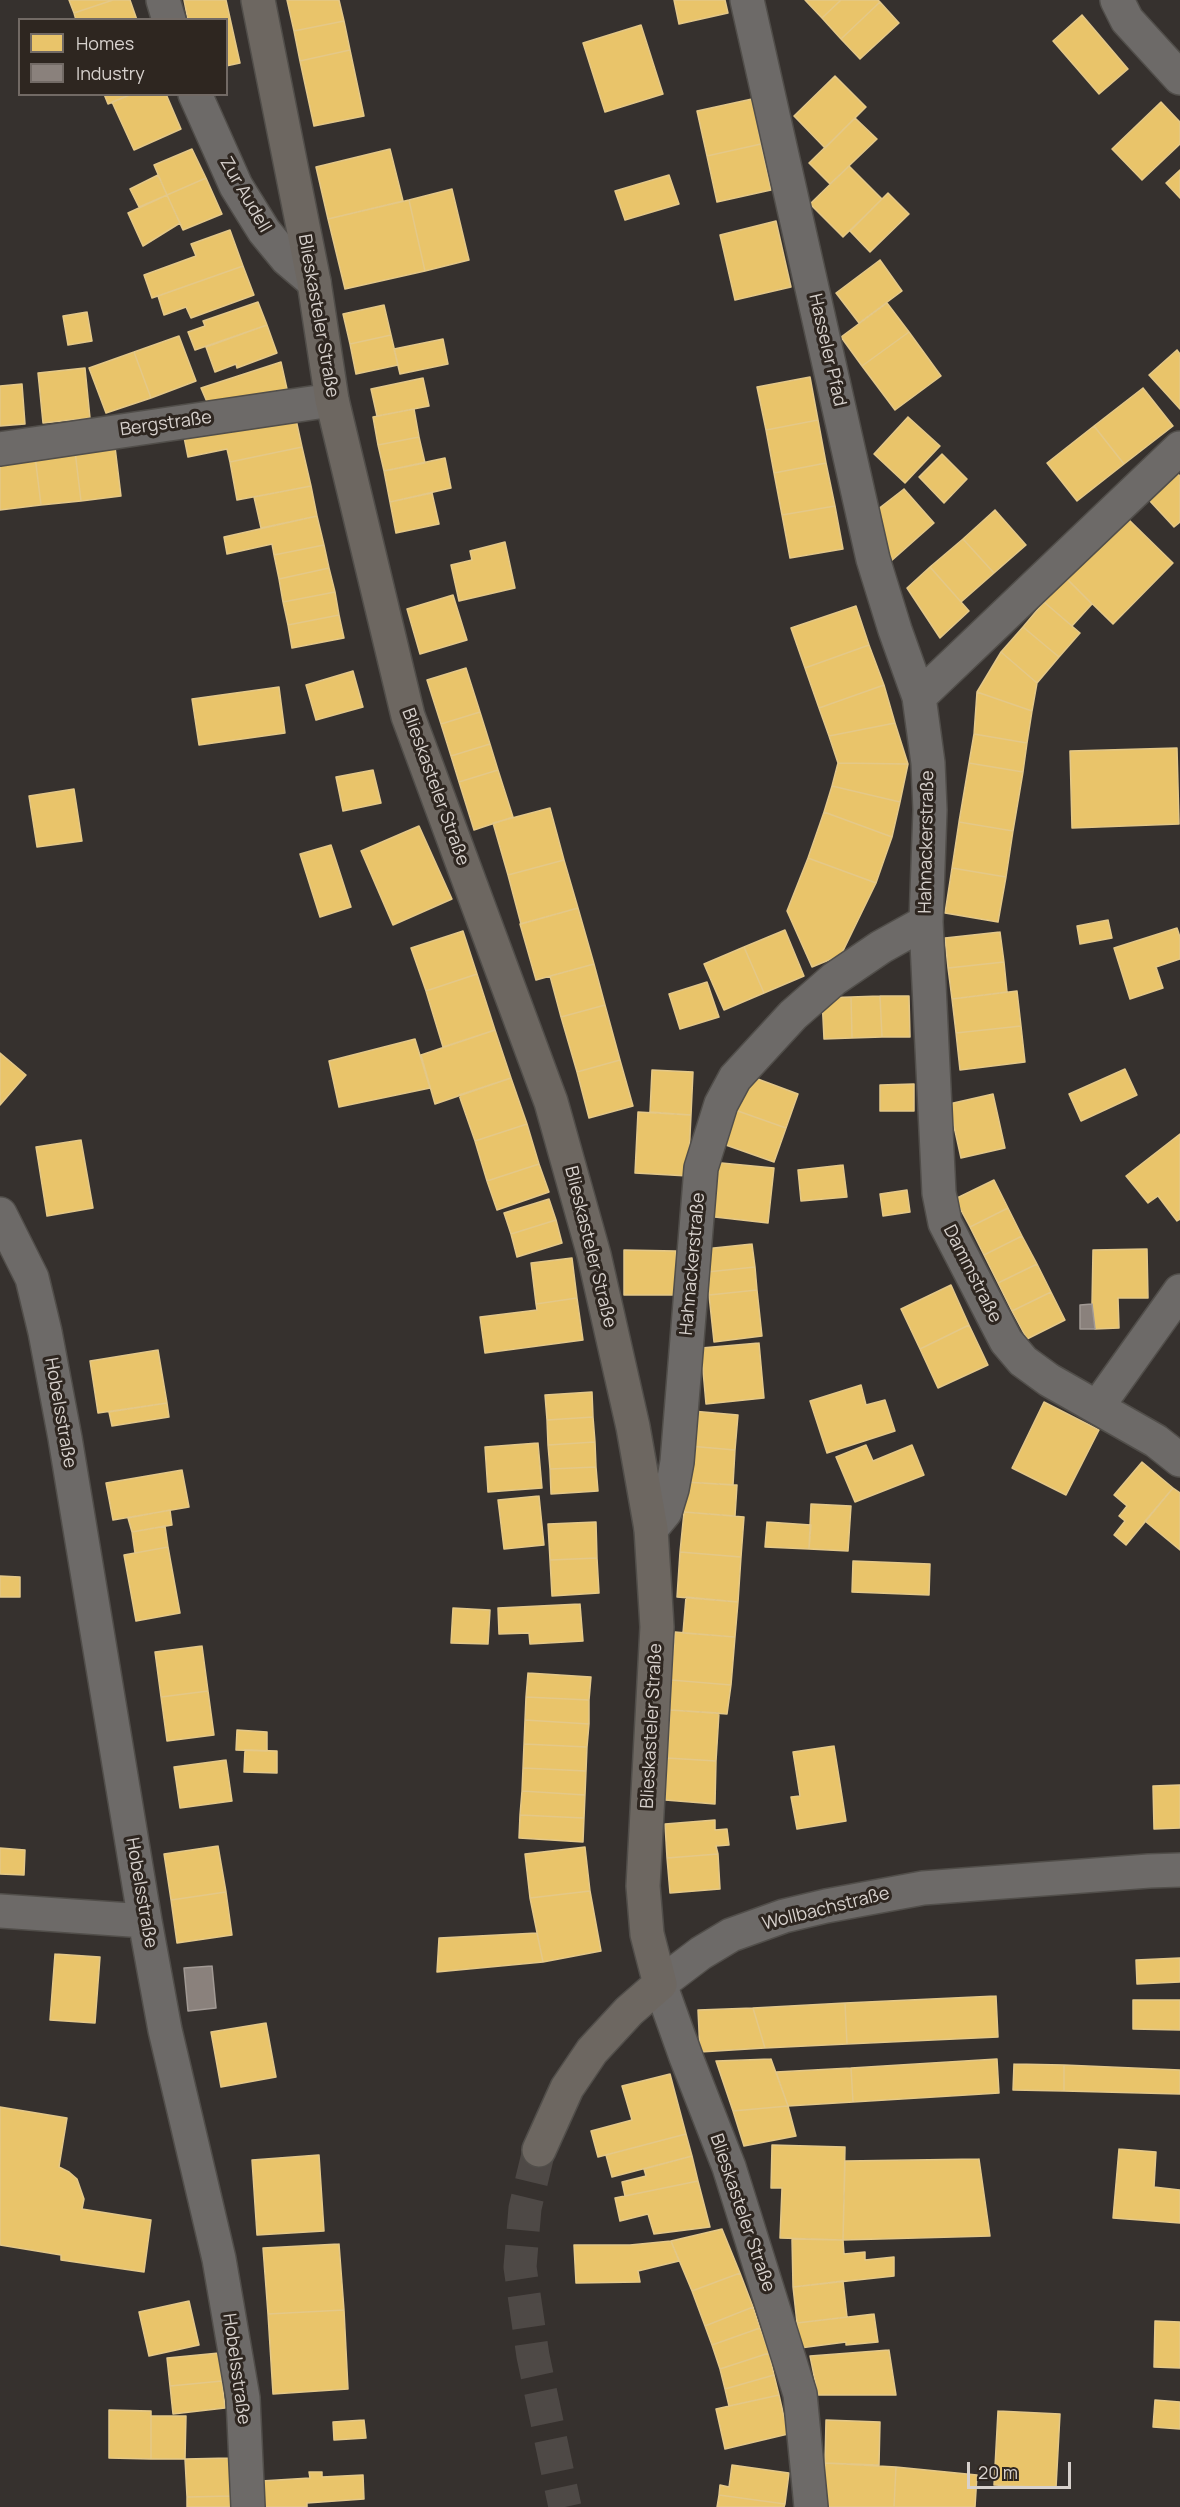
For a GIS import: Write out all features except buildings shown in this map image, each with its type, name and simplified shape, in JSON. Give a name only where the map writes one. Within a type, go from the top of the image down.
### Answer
[{"type":"main road","name":"Blieskasteler Straße","points":[[258,0],[314,282],[332,400],[408,716],[431,784],[505,973],[554,1113],[594,1255],[633,1427],[651,1529],[657,1627],[643,1886],[647,1934],[660,1984]]},
{"type":"main road","name":"Wollbachstraße","points":[[539,2150],[567,2088],[592,2051],[628,2011],[660,1984]]},
{"type":"street","points":[[163,0],[168,18]]},
{"type":"street","name":"Hasseler Pfad","points":[[747,0],[873,560],[919,697]]},
{"type":"street","points":[[1117,0],[1127,20],[1180,78]]},
{"type":"street","name":"Zur Audell","points":[[196,96],[236,186],[264,231],[286,259],[314,282]]},
{"type":"street","name":"Bergstraße","points":[[0,449],[332,400]]},
{"type":"street","points":[[919,697],[1180,448]]},
{"type":"street","name":"Hahnackerstraße","points":[[651,1529],[665,1512],[677,1462],[701,1168],[721,1104],[735,1078],[801,1008],[834,979],[872,953],[926,922],[930,810],[928,763],[919,697]]},
{"type":"street","name":"Dammstraße","points":[[926,922],[939,1193],[945,1223],[1006,1341],[1023,1362],[1049,1380],[1098,1406],[1156,1442],[1180,1460]]},
{"type":"street","name":"Hobelsstraße","points":[[0,1214],[32,1278],[45,1332],[165,2030],[219,2259],[227,2305],[243,2398],[248,2507]]},
{"type":"street","points":[[1098,1406],[1180,1291]]},
{"type":"street","name":"Wollbachstraße","points":[[660,1984],[700,1953],[731,1935],[784,1916],[835,1904],[923,1888],[1180,1870]]},
{"type":"street","points":[[0,1911],[145,1920]]},
{"type":"street","name":"Blieskasteler Straße","points":[[660,1984],[729,2167],[797,2382],[807,2454],[811,2507]]},
{"type":"tunnel","points":[[539,2150],[525,2208],[520,2267],[533,2356],[565,2507]]}]
